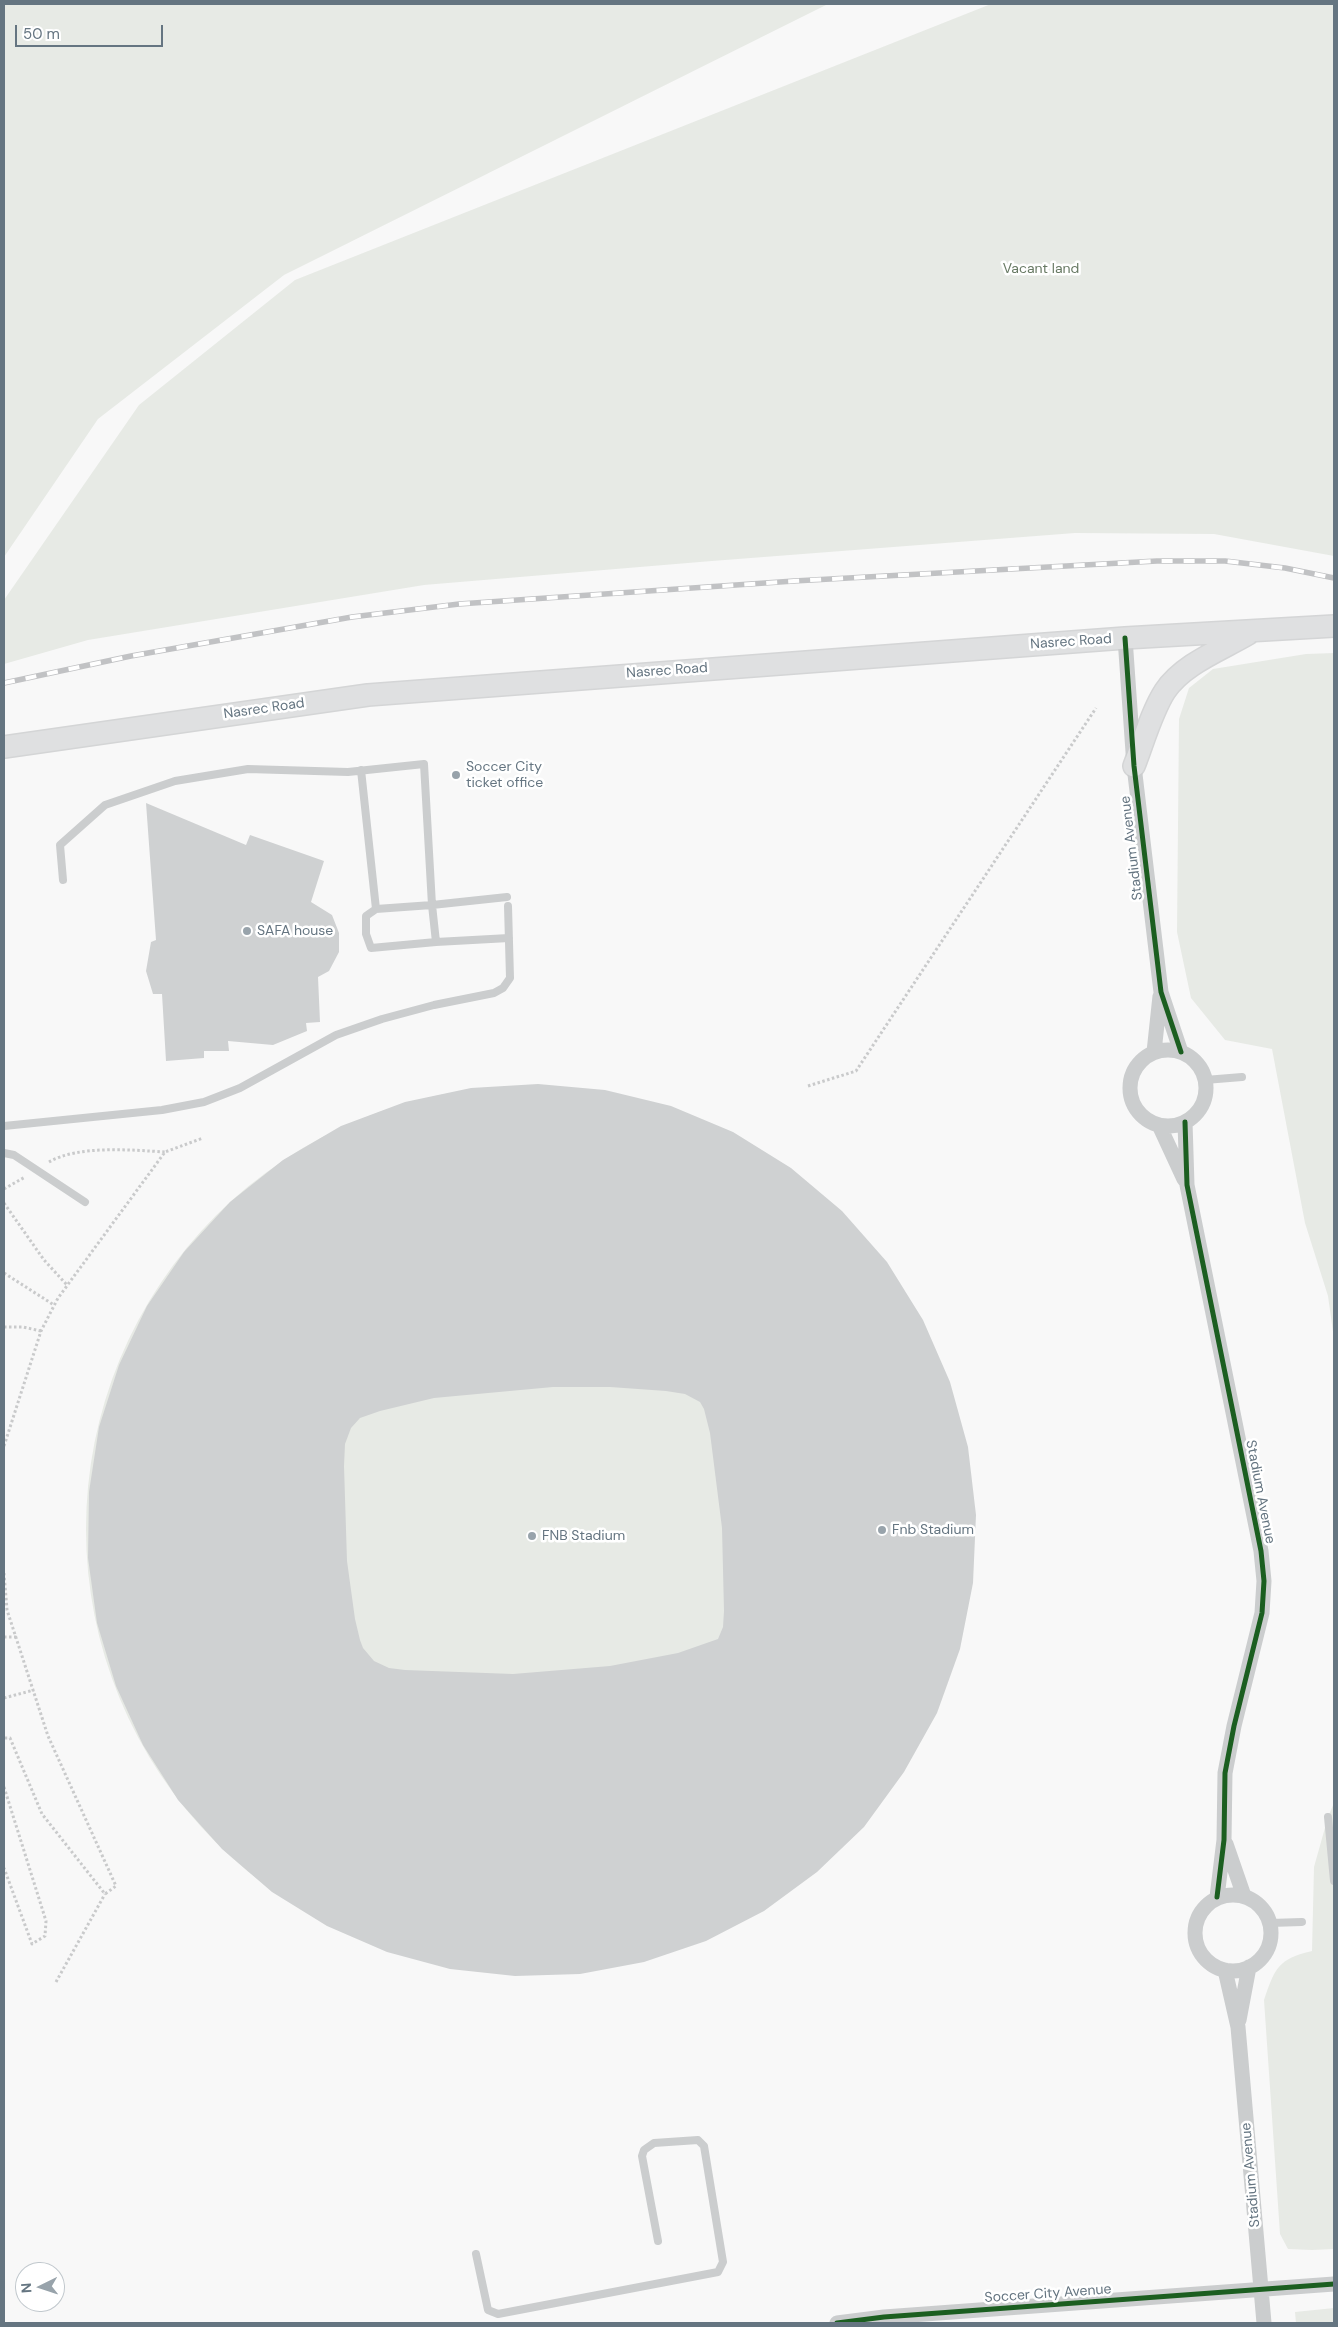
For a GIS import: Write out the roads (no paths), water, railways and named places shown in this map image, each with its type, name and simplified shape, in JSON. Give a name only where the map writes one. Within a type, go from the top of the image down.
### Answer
[{"type":"main road","name":"Nasrec Road","points":[[4,747],[368,694],[1125,638],[1334,626]]},
{"type":"main road","points":[[1134,766],[1162,697],[1171,683],[1187,669],[1252,631]]},
{"type":"street","name":"Stadium Avenue","points":[[1125,638],[1134,766],[1161,992],[1180,1052]]},
{"type":"street","name":"Stadium Avenue","points":[[1154,1052],[1161,992]]},
{"type":"street","points":[[1167,1050],[1180,1052],[1196,1063],[1205,1080],[1206,1093],[1202,1104],[1195,1114],[1185,1122],[1172,1126],[1159,1125],[1148,1120],[1133,1102],[1131,1091],[1132,1079],[1136,1068],[1154,1052],[1167,1050]]},
{"type":"street","name":"Stadium Avenue","points":[[1185,1122],[1187,1185],[1261,1551],[1264,1581],[1262,1613],[1234,1726],[1225,1773],[1224,1840],[1217,1897]]},
{"type":"street","name":"Stadium Avenue","points":[[1159,1125],[1187,1185]]},
{"type":"street","name":"Stadium Avenue","points":[[1224,1840],[1244,1896]]},
{"type":"street","points":[[1230,1894],[1244,1896],[1255,1902],[1265,1911],[1270,1923],[1271,1936],[1268,1949],[1260,1960],[1249,1968],[1237,1971],[1225,1970],[1214,1966],[1204,1959],[1198,1949],[1194,1938],[1194,1928],[1202,1909],[1217,1897],[1230,1894]]},
{"type":"street","name":"Stadium Avenue","points":[[1238,2027],[1249,1968]]},
{"type":"street","name":"Stadium Avenue","points":[[1225,1970],[1238,2027],[1264,2323]]},
{"type":"street","name":"Soccer City Avenue","points":[[837,2323],[884,2317],[1261,2291],[1334,2284]]},
{"type":"lane","points":[[63,880],[60,845],[105,805],[175,781],[248,769],[361,770],[424,764],[432,905],[436,942]]},
{"type":"lane","points":[[361,770],[376,909]]},
{"type":"lane","points":[[4,1126],[179,1108],[222,1096],[336,1035],[382,1018],[434,1004],[484,995],[503,988],[510,978],[510,938],[507,901],[376,909],[366,916],[366,934],[371,948],[510,938]]},
{"type":"lane","points":[[1205,1080],[1242,1077]]},
{"type":"lane","points":[[4,1153],[14,1155],[85,1202]]},
{"type":"lane","points":[[1328,1817],[1334,1881]]},
{"type":"lane","points":[[1270,1923],[1302,1922]]},
{"type":"lane","points":[[476,2254],[488,2310],[498,2314],[718,2272],[723,2262],[720,2231],[704,2146],[698,2140],[654,2143],[644,2150],[642,2156],[658,2241]]},
{"type":"railway","points":[[4,683],[131,656],[352,617],[459,604],[794,581],[1157,561],[1225,561],[1285,568],[1334,578]]},
{"type":"place","name":"Soccer City ticket office","points":[[456,775]]},
{"type":"place","name":"SAFA house","points":[[247,931]]},
{"type":"place","name":"Fnb Stadium","points":[[882,1530]]},
{"type":"place","name":"FNB Stadium","points":[[532,1536]]},
{"type":"park label","name":"Vacant land","points":[[1041,269]]}]
